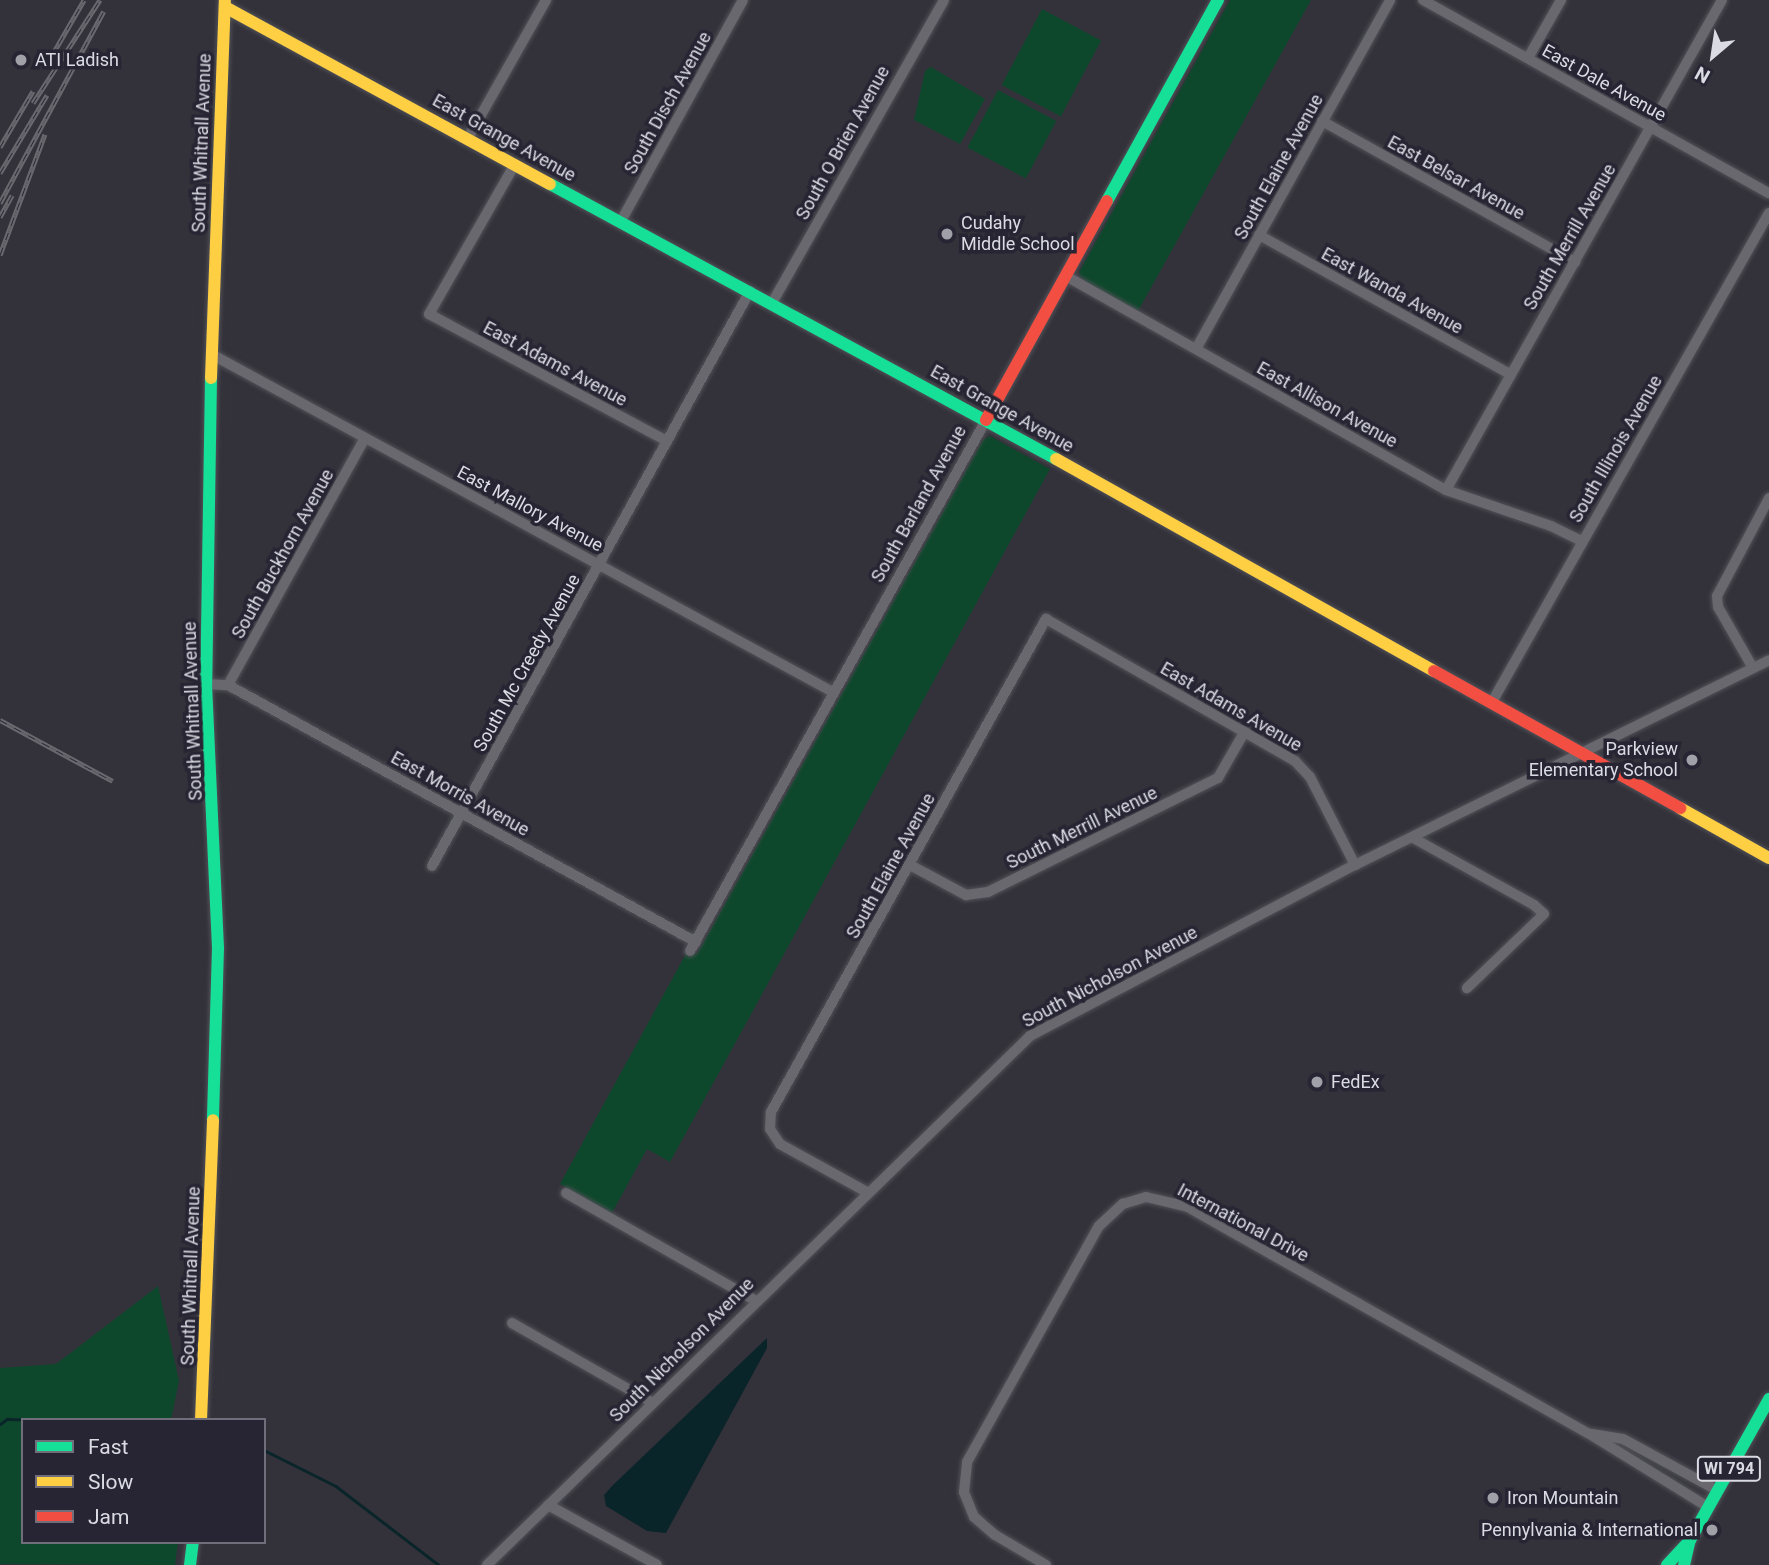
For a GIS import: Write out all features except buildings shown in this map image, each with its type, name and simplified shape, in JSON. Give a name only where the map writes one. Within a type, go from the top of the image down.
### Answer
[{"type":"street","name":"East Grange Avenue","points":[[213,0],[225,3],[515,164],[986,419],[1769,858]]},
{"type":"street","points":[[468,138],[546,0]]},
{"type":"street","name":"South Disch Avenue","points":[[621,221],[743,0]]},
{"type":"street","name":"South O Brien Avenue","points":[[772,303],[944,0]]},
{"type":"street","name":"South Barland Avenue","points":[[693,947],[1218,0]]},
{"type":"street","name":"South Elaine Avenue","points":[[1196,349],[1390,0]]},
{"type":"street","name":"East Dale Avenue","points":[[1423,0],[1769,193]]},
{"type":"street","points":[[1528,58],[1560,0]]},
{"type":"street","name":"South Merrill Avenue","points":[[1446,490],[1722,0]]},
{"type":"street","name":"South Whitnall Avenue","points":[[201,1418],[208,1318],[219,927],[206,684],[211,354],[225,3]]},
{"type":"street","name":"East Belsar Avenue","points":[[1322,121],[1574,262]]},
{"type":"street","name":"East Adams Avenue","points":[[515,164],[429,314],[667,441]]},
{"type":"street","name":"South Illinois Avenue","points":[[1492,702],[1769,213]]},
{"type":"street","name":"East Wanda Avenue","points":[[1259,235],[1510,374]]},
{"type":"street","name":"East Allison Avenue","points":[[1066,276],[1446,490],[1551,526],[1582,541]]},
{"type":"street","name":"South Mc Creedy Avenue","points":[[432,866],[750,291]]},
{"type":"street","name":"East Mallory Avenue","points":[[211,354],[833,692]]},
{"type":"street","name":"South Buckhorn Avenue","points":[[228,685],[365,438]]},
{"type":"street","points":[[1754,668],[1718,607],[1717,596],[1769,498]]},
{"type":"street","name":"South Elaine Avenue","points":[[865,1192],[780,1144],[770,1129],[771,1112],[1046,619]]},
{"type":"street","name":"East Adams Avenue","points":[[1046,619],[1295,761],[1310,776],[1355,865]]},
{"type":"street","name":"South Nicholson Avenue","points":[[486,1565],[865,1192],[1030,1036],[1355,865],[1415,839],[1578,752],[1769,660]]},
{"type":"street","name":"East Morris Avenue","points":[[206,684],[228,685],[462,812],[693,947]]},
{"type":"street","name":"South Merrill Avenue","points":[[910,865],[966,895],[988,892],[1218,778],[1245,731]]},
{"type":"street","points":[[1415,839],[1544,914],[1467,988]]},
{"type":"street","points":[[566,1193],[754,1300]]},
{"type":"street","name":"International Drive","points":[[1046,1565],[995,1535],[974,1517],[964,1492],[967,1462],[1099,1226],[1133,1200],[1154,1196],[1188,1208],[1588,1433],[1708,1507]]},
{"type":"street","points":[[512,1323],[651,1402]]},
{"type":"street","name":"WI 794","points":[[1667,1565],[1690,1540],[1769,1399]]},
{"type":"street","name":"International Drive","points":[[1588,1433],[1623,1439],[1717,1490]]},
{"type":"street","points":[[548,1505],[657,1565]]},
{"type":"street","name":"WI 794","points":[[1684,1565],[1690,1540]]},
{"type":"street","points":[[190,1565],[192,1544]]},
{"type":"green space","points":[[1230,0],[1311,0],[1138,311],[1082,280],[1079,272]]},
{"type":"green space","points":[[1042,9],[1101,40],[1061,116],[1002,85]]},
{"type":"green space","points":[[931,67],[985,99],[960,144],[914,120],[925,71]]},
{"type":"green space","points":[[998,90],[1056,121],[1026,178],[967,147]]},
{"type":"green space","points":[[990,436],[1050,469],[670,1162],[647,1149],[612,1213],[560,1184],[688,950],[697,954],[983,440]]},
{"type":"green space","points":[[158,1286],[179,1381],[171,1418],[21,1418],[21,1544],[178,1544],[175,1565],[0,1564],[0,1368],[56,1364]]},
{"type":"shaded area","points":[[767,1338],[767,1348],[666,1533],[647,1531],[606,1506],[604,1495],[613,1485]]},
{"type":"waterway","points":[[0,1424],[7,1419],[21,1419]]},
{"type":"waterway","points":[[266,1451],[336,1486],[439,1565]]},
{"type":"railway","points":[[51,57],[84,0]]},
{"type":"railway","points":[[33,103],[100,0]]},
{"type":"railway","points":[[0,203],[104,11]]},
{"type":"railway","points":[[0,147],[33,91]]},
{"type":"railway","points":[[0,173],[47,95]]},
{"type":"railway","points":[[0,255],[45,134]]},
{"type":"railway","points":[[0,217],[12,195]]},
{"type":"railway","points":[[0,720],[113,781]]},
{"type":"traffic: fast","points":[[1107,201],[1218,0]]},
{"type":"traffic: fast","points":[[550,184],[1056,459]]},
{"type":"traffic: fast","points":[[211,378],[206,684],[218,948],[213,1120]]},
{"type":"traffic: fast","points":[[1684,1565],[1690,1540],[1769,1399]]},
{"type":"traffic: fast","points":[[1667,1565],[1690,1540]]},
{"type":"traffic: fast","points":[[190,1565],[193,1544]]},
{"type":"traffic: slow","points":[[211,378],[225,0]]},
{"type":"traffic: slow","points":[[225,7],[550,184]]},
{"type":"traffic: slow","points":[[1056,459],[1434,671]]},
{"type":"traffic: slow","points":[[1680,808],[1769,858]]},
{"type":"traffic: slow","points":[[201,1418],[213,1120]]},
{"type":"traffic: jam","points":[[986,420],[1107,201]]},
{"type":"traffic: jam","points":[[1434,671],[1680,808]]},
{"type":"place","name":"ATI Ladish","points":[[21,60]]},
{"type":"place","name":"Cudahy Middle School","points":[[947,234]]},
{"type":"place","name":"Parkview Elementary School","points":[[1692,760]]},
{"type":"place","name":"FedEx","points":[[1317,1082]]},
{"type":"place","name":"Iron Mountain","points":[[1493,1498]]},
{"type":"place","name":"Pennylvania & International","points":[[1712,1530]]}]
